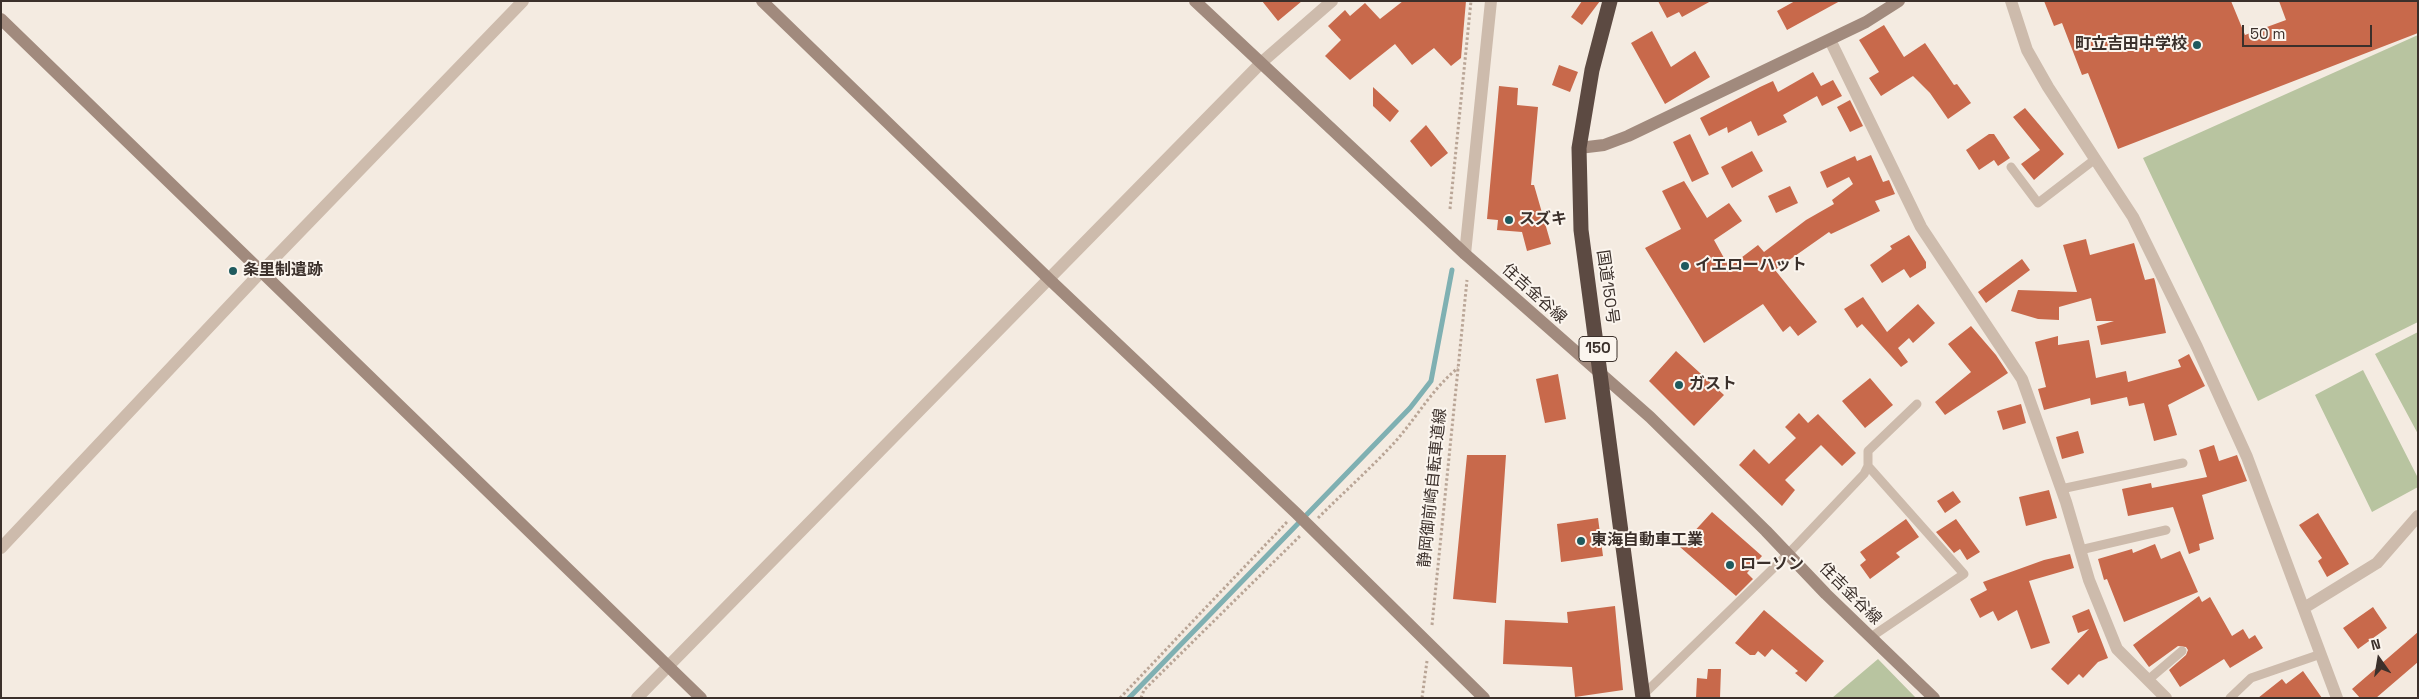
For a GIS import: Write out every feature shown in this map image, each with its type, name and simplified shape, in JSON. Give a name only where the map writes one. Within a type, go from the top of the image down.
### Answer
[{"type":"highway","name":"国道150号","points":[[1610,1],[1592,70],[1579,148],[1581,230],[1602,376],[1643,696]]},
{"type":"street","points":[[1,548],[261,272],[523,1]]},
{"type":"street","points":[[762,1],[1050,280],[1296,513],[1429,646],[1484,698]]},
{"type":"street","name":"住吉金谷線","points":[[1195,1],[1465,254],[1650,417],[1934,698]]},
{"type":"street","points":[[637,698],[1050,280],[1262,62],[1332,1]]},
{"type":"street","points":[[1465,254],[1491,1]]},
{"type":"street","points":[[1579,148],[1604,145],[1628,136],[1830,40],[1866,22],[1899,1]]},
{"type":"street","points":[[2011,1],[2028,50],[2048,87],[2133,217],[2197,347],[2247,457],[2337,698]]},
{"type":"street","points":[[1,19],[701,698]]},
{"type":"street","points":[[1830,40],[1921,227],[2022,379],[2061,489],[2089,580],[2117,649],[2166,698]]},
{"type":"street","points":[[2304,608],[2377,563],[2418,516]]},
{"type":"lane","points":[[2011,167],[2038,203],[2094,160]]},
{"type":"lane","points":[[1643,696],[1788,554],[1864,474],[1868,466],[1868,451],[1917,404]]},
{"type":"lane","points":[[2061,489],[2183,463]]},
{"type":"lane","points":[[1868,466],[1964,574],[1871,637]]},
{"type":"lane","points":[[2080,550],[2166,530]]},
{"type":"lane","points":[[2148,680],[2182,651]]},
{"type":"lane","points":[[2230,698],[2251,678],[2321,654]]},
{"type":"path","points":[[1450,209],[1471,1]]},
{"type":"path","name":"静岡御前崎自転車道線","points":[[1422,698],[1467,280]]},
{"type":"path","points":[[1120,698],[1296,513]]},
{"type":"green space","points":[[2418,35],[2418,322],[2258,401],[2143,158]]},
{"type":"green space","points":[[2418,332],[2418,434],[2375,354]]},
{"type":"green space","points":[[2363,370],[2418,478],[2418,487],[2372,512],[2315,395]]},
{"type":"green space","points":[[1878,659],[1916,698],[1832,698]]},
{"type":"building","points":[[1262,1],[1302,1],[1278,21]]},
{"type":"building","points":[[1403,1],[1466,1],[1461,58],[1451,66],[1434,48],[1412,65],[1395,44],[1350,80],[1325,56],[1341,40],[1328,26],[1345,10],[1350,16],[1365,3],[1380,19]]},
{"type":"building","points":[[1582,1],[1600,1],[1582,25],[1571,17]]},
{"type":"building","points":[[1658,1],[1711,1],[1682,17],[1679,12],[1667,18]]},
{"type":"building","points":[[1795,1],[1840,1],[1787,30],[1777,11]]},
{"type":"building","points":[[2044,1],[2231,1],[2245,35],[2286,20],[2279,1],[2418,1],[2418,33],[2118,149],[2088,73],[2082,75],[2062,23],[2054,26]]},
{"type":"building","points":[[1884,25],[1904,57],[1925,43],[1954,85],[1957,84],[1971,103],[1948,119],[1930,93],[1913,76],[1881,96],[1869,78],[1879,72],[1859,40]]},
{"type":"building","points":[[1652,31],[1671,67],[1695,51],[1710,77],[1665,104],[1631,43]]},
{"type":"building","points":[[1559,65],[1578,72],[1570,92],[1552,85]]},
{"type":"building","points":[[1813,72],[1821,86],[1833,80],[1842,96],[1822,106],[1817,96],[1783,115],[1787,122],[1758,136],[1751,121],[1728,133],[1727,127],[1709,136],[1700,118],[1773,81],[1778,92]]},
{"type":"building","points":[[1499,86],[1518,88],[1517,105],[1538,107],[1531,185],[1534,185],[1551,244],[1527,251],[1522,232],[1497,230],[1498,220],[1487,219]]},
{"type":"building","points":[[1373,87],[1399,111],[1390,122],[1373,106]]},
{"type":"building","points":[[1850,100],[1863,126],[1850,132],[1837,107]]},
{"type":"building","points":[[2025,108],[2064,154],[2034,180],[2021,164],[2040,150],[2013,117]]},
{"type":"building","points":[[1426,125],[1448,153],[1431,167],[1410,141]]},
{"type":"building","points":[[1690,134],[1709,174],[1692,182],[1673,142]]},
{"type":"building","points":[[1989,134],[1994,134],[2010,158],[1998,166],[1994,160],[1979,170],[1966,150]]},
{"type":"building","points":[[1752,151],[1763,171],[1732,188],[1721,167]]},
{"type":"building","points":[[1871,155],[1883,182],[1889,180],[1895,194],[1875,201],[1880,211],[1831,234],[1829,232],[1775,270],[1817,322],[1798,336],[1790,326],[1783,332],[1763,304],[1704,343],[1645,248],[1681,229],[1662,191],[1684,181],[1707,218],[1729,203],[1742,221],[1714,240],[1729,267],[1758,245],[1764,252],[1806,220],[1834,204],[1832,200],[1853,184],[1849,177],[1827,188],[1820,172],[1855,156],[1857,161]]},
{"type":"building","points":[[1790,186],[1798,203],[1776,213],[1768,196]]},
{"type":"building","points":[[1909,235],[1926,262],[1926,268],[1910,278],[1904,269],[1882,283],[1870,265],[1892,249],[1890,246]]},
{"type":"building","points":[[2086,239],[2090,255],[2134,243],[2145,280],[2154,278],[2166,333],[2101,345],[2097,326],[2114,321],[2096,321],[2091,298],[2059,307],[2059,320],[2038,319],[2011,311],[2018,290],[2077,292],[2063,245]]},
{"type":"building","points":[[2022,259],[2030,270],[1986,303],[1978,292]]},
{"type":"building","points":[[1863,297],[1887,332],[1918,304],[1935,323],[1913,343],[1909,338],[1898,348],[1908,362],[1901,367],[1862,324],[1857,328],[1844,309]]},
{"type":"building","points":[[1971,326],[1996,355],[2008,373],[1945,415],[1935,402],[1971,372],[1948,344]]},
{"type":"building","points":[[2058,336],[2058,345],[2089,340],[2096,378],[2126,371],[2128,382],[2181,367],[2178,360],[2189,354],[2205,386],[2168,405],[2177,435],[2154,441],[2144,403],[2129,406],[2127,397],[2091,405],[2090,398],[2044,410],[2038,389],[2046,387],[2035,342]]},
{"type":"building","points":[[1676,351],[1724,395],[1694,426],[1649,381]]},
{"type":"building","points":[[1558,374],[1566,419],[1545,423],[1536,379]]},
{"type":"building","points":[[1870,378],[1893,405],[1865,428],[1842,401]]},
{"type":"building","points":[[2021,404],[2026,423],[2003,430],[1997,411]]},
{"type":"building","points":[[1799,413],[1808,423],[1818,414],[1856,453],[1842,466],[1821,445],[1785,480],[1795,490],[1782,506],[1739,465],[1754,449],[1769,464],[1796,438],[1785,427]]},
{"type":"building","points":[[2078,431],[2084,453],[2062,459],[2056,437]]},
{"type":"building","points":[[2214,445],[2219,461],[2237,455],[2247,481],[2202,495],[2214,539],[2199,544],[2200,550],[2189,554],[2173,507],[2128,516],[2122,489],[2151,483],[2152,488],[2207,477],[2199,450]]},
{"type":"building","points":[[1467,455],[1506,455],[1496,603],[1453,599]]},
{"type":"building","points":[[2049,490],[2057,518],[2026,526],[2019,497]]},
{"type":"building","points":[[1953,491],[1961,502],[1945,513],[1937,501]]},
{"type":"building","points":[[1712,512],[1762,556],[1747,573],[1753,579],[1736,596],[1680,547]]},
{"type":"building","points":[[2318,513],[2349,564],[2327,577],[2318,561],[2322,558],[2299,525]]},
{"type":"building","points":[[1598,518],[1603,556],[1561,562],[1557,524]]},
{"type":"building","points":[[1906,519],[1919,537],[1896,553],[1900,557],[1870,579],[1860,565],[1866,560],[1860,552]]},
{"type":"building","points":[[1956,519],[1980,552],[1967,560],[1960,549],[1954,553],[1936,532]]},
{"type":"building","points":[[2155,544],[2161,559],[2180,551],[2198,592],[2124,622],[2107,579],[2104,580],[2098,559],[2132,549],[2133,553]]},
{"type":"building","points":[[2070,554],[2074,568],[2029,581],[2050,643],[2031,649],[2017,610],[1998,621],[1993,611],[1980,618],[1970,599],[1987,590],[1983,582],[2044,560]]},
{"type":"building","points":[[2199,596],[2202,602],[2210,597],[2232,636],[2243,629],[2249,639],[2255,635],[2263,648],[2230,668],[2224,659],[2180,687],[2169,670],[2186,655],[2188,650],[2186,647],[2178,646],[2149,667],[2133,645]]},
{"type":"building","points":[[1615,606],[1623,690],[1575,697],[1572,667],[1503,664],[1505,620],[1568,623],[1567,612]]},
{"type":"building","points":[[2373,607],[2387,628],[2358,649],[2343,628]]},
{"type":"building","points":[[2089,609],[2108,658],[2098,662],[2083,678],[2079,674],[2068,685],[2051,669],[2089,629],[2078,633],[2072,616]]},
{"type":"building","points":[[1764,610],[1824,661],[1806,682],[1795,673],[1798,671],[1772,649],[1765,657],[1758,651],[1755,655],[1750,655],[1735,643]]},
{"type":"building","points":[[2418,632],[2418,662],[2376,698],[2360,698],[2352,689]]},
{"type":"building","points":[[1708,669],[1721,669],[1720,698],[1696,698],[1697,678],[1707,679]]},
{"type":"building","points":[[2303,671],[2322,698],[2258,698],[2282,679],[2286,684]]},
{"type":"waterway","points":[[1129,698],[1410,408],[1431,381],[1452,270]]},
{"type":"place","name":"町立吉田中学校","points":[[2197,45]]},
{"type":"place","name":"スズキ","points":[[1509,220]]},
{"type":"place","name":"イエローハット","points":[[1685,266]]},
{"type":"place","name":"条里制遺跡","points":[[233,271]]},
{"type":"place","name":"ガスト","points":[[1679,385]]},
{"type":"place","name":"東海自動車工業","points":[[1581,541]]},
{"type":"place","name":"ローソン","points":[[1730,565]]}]
